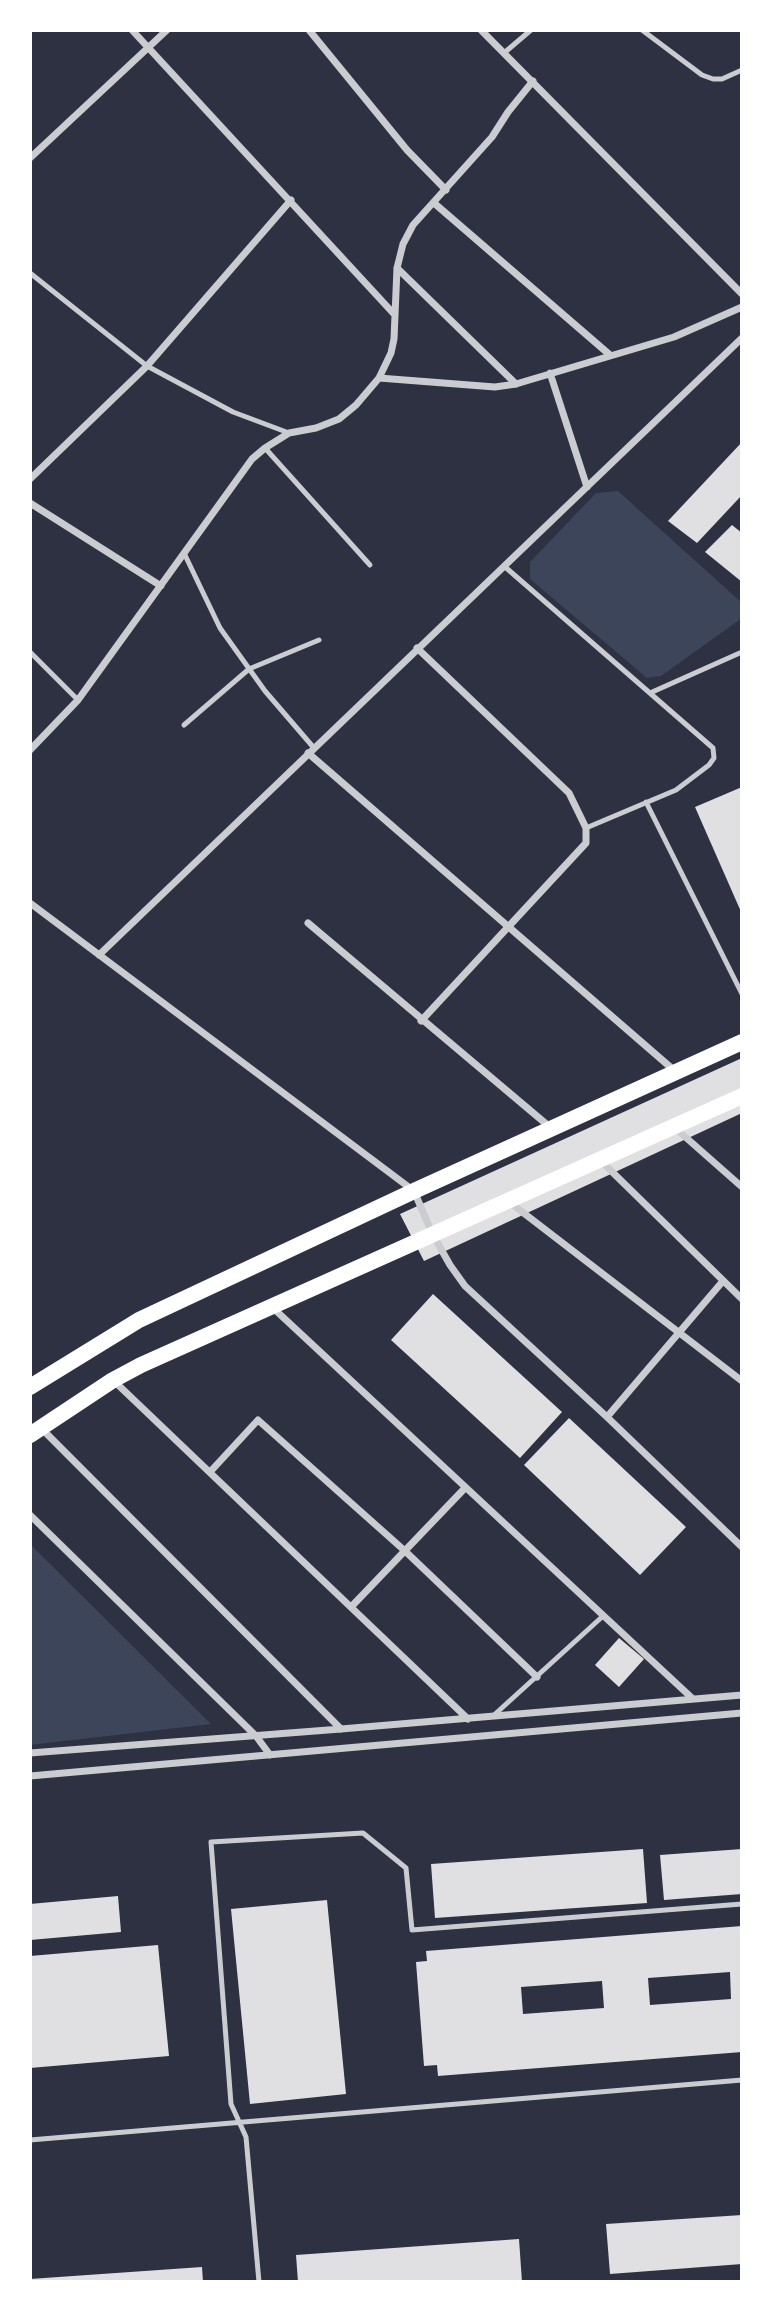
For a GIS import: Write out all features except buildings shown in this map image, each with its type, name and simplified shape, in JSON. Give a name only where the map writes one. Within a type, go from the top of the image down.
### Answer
[{"type":"main road","points":[[30,1387],[139,1320],[742,1042]]},
{"type":"main road","points":[[35,1431],[141,1365],[742,1096]]},
{"type":"street","points":[[132,30],[394,314]]},
{"type":"street","points":[[30,158],[167,30]]},
{"type":"street","points":[[309,30],[407,150],[446,190]]},
{"type":"street","points":[[481,30],[742,293]]},
{"type":"street","points":[[30,750],[78,699],[252,459],[289,433],[316,428],[339,419],[356,405],[379,378],[391,353],[394,339],[397,268],[403,244],[413,225],[492,137],[508,111],[533,81]]},
{"type":"street","points":[[30,479],[147,366],[291,200]]},
{"type":"street","points":[[434,203],[610,355]]},
{"type":"street","points":[[397,268],[516,384]]},
{"type":"street","points":[[379,378],[495,387],[516,384],[674,337],[742,307]]},
{"type":"street","points":[[99,955],[742,338]]},
{"type":"street","points":[[550,373],[587,487]]},
{"type":"street","points":[[30,503],[161,586]]},
{"type":"street","points":[[417,649],[569,793],[586,828],[586,843],[421,1021]]},
{"type":"street","points":[[311,751],[677,1073]]},
{"type":"street","points":[[30,903],[414,1191],[432,1233],[465,1286],[742,1547]]},
{"type":"street","points":[[308,923],[552,1129]]},
{"type":"street","points":[[674,1127],[742,1186]]},
{"type":"street","points":[[599,1159],[742,1299]]},
{"type":"street","points":[[508,1200],[742,1381]]},
{"type":"street","points":[[607,1417],[723,1281]]},
{"type":"street","points":[[271,1307],[693,1699]]},
{"type":"street","points":[[113,1380],[468,1718]]},
{"type":"street","points":[[210,1472],[258,1420],[405,1550],[537,1677]]},
{"type":"street","points":[[35,1431],[341,1729]]},
{"type":"street","points":[[352,1606],[465,1488]]},
{"type":"street","points":[[30,1515],[256,1735],[270,1755]]},
{"type":"street","points":[[30,1753],[742,1695]]},
{"type":"street","points":[[30,1776],[742,1713]]},
{"type":"lane","points":[[504,53],[531,30]]},
{"type":"lane","points":[[642,30],[702,75],[722,79],[742,70]]},
{"type":"lane","points":[[30,273],[147,366],[233,412],[289,433]]},
{"type":"lane","points":[[265,448],[370,565]]},
{"type":"lane","points":[[184,553],[220,628],[311,751]]},
{"type":"lane","points":[[504,566],[713,748],[714,758],[709,765],[676,790],[586,828]]},
{"type":"lane","points":[[184,725],[249,669],[320,640]]},
{"type":"lane","points":[[30,652],[78,699]]},
{"type":"lane","points":[[649,693],[742,652]]},
{"type":"lane","points":[[646,802],[742,994]]},
{"type":"lane","points":[[493,1716],[603,1616]]},
{"type":"lane","points":[[259,2282],[246,2137],[231,2104],[211,1842],[363,1833],[406,1868],[412,1930],[742,1904]]},
{"type":"lane","points":[[30,2140],[742,2080]]},
{"type":"shaded area","points":[[618,491],[742,603],[742,618],[661,676],[647,678],[530,579],[530,562],[596,493]]},
{"type":"shaded area","points":[[30,1544],[211,1724],[30,1745]]}]
